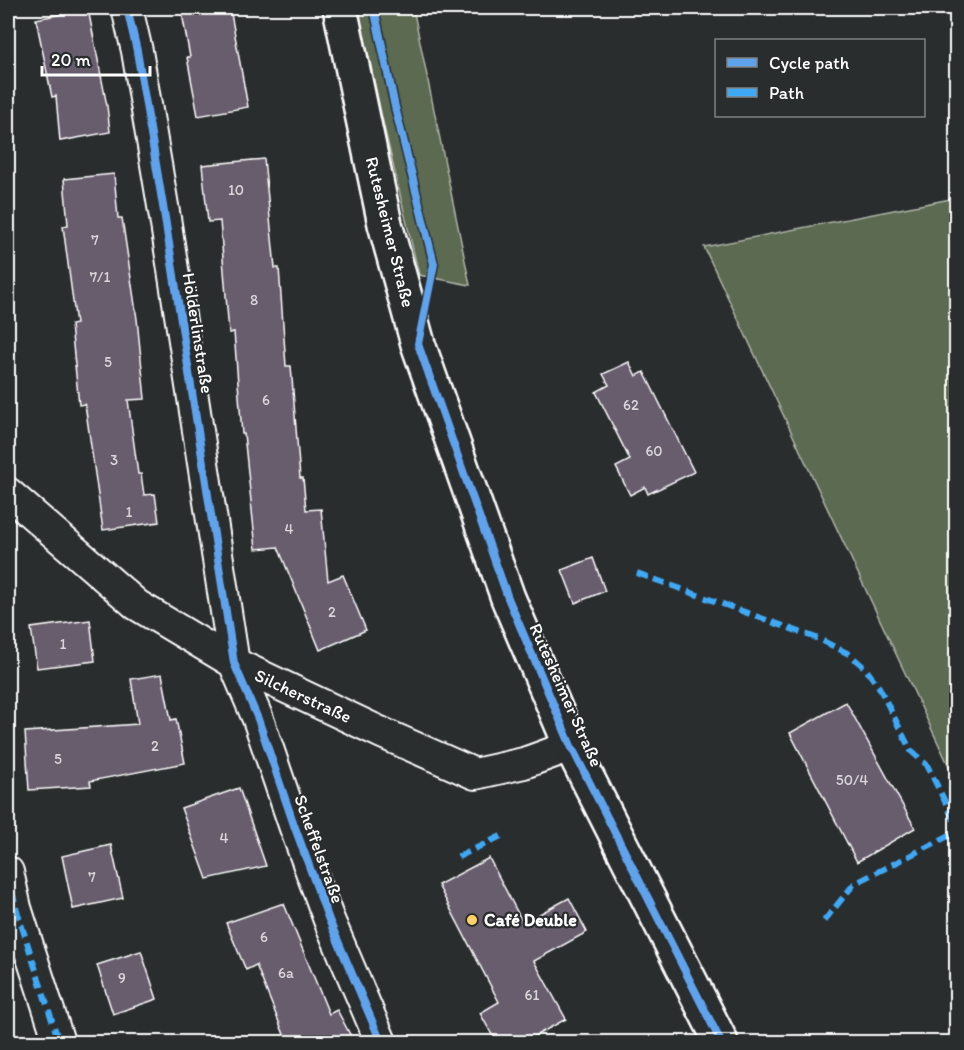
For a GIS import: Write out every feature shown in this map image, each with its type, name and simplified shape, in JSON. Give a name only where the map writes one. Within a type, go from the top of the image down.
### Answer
[{"type":"street","name":"Hölderlinstraße","points":[[127,8],[137,51],[163,207],[234,663]]},
{"type":"street","name":"Rutesheimer Straße","points":[[340,8],[385,224],[418,344],[508,598],[571,746],[721,1042]]},
{"type":"street","name":"Silcherstraße","points":[[8,493],[137,605],[234,663],[380,732],[475,774],[524,763],[571,746]]},
{"type":"street","name":"Scheffelstraße","points":[[234,663],[258,719],[294,825],[330,920],[381,1042]]},
{"type":"street","points":[[8,872],[16,908],[59,1042]]},
{"type":"green space","points":[[358,8],[413,8],[470,285],[419,275]]},
{"type":"green space","points":[[956,198],[956,781],[704,247]]},
{"type":"building","points":[[181,8],[230,8],[248,107],[198,116]]},
{"type":"building","points":[[88,9],[110,132],[60,141],[56,96],[52,97],[36,19]]},
{"type":"building","points":[[264,159],[275,268],[279,268],[286,366],[291,366],[300,478],[303,478],[306,510],[321,509],[328,581],[343,575],[366,630],[320,650],[278,547],[256,549],[244,434],[242,434],[234,332],[229,333],[220,221],[208,222],[202,165]]},
{"type":"building","points":[[114,174],[118,218],[122,218],[137,319],[145,399],[128,400],[138,474],[141,474],[144,495],[155,494],[159,522],[103,530],[85,404],[79,405],[71,325],[76,324],[63,226],[68,225],[64,179]]},
{"type":"building","points":[[629,362],[636,376],[644,372],[694,472],[648,494],[645,487],[630,495],[616,467],[630,460],[596,392],[609,385],[603,374]]},
{"type":"building","points":[[593,558],[605,591],[575,603],[562,570]]},
{"type":"building","points":[[90,620],[95,661],[37,668],[31,628]]},
{"type":"building","points":[[162,674],[171,720],[176,719],[185,763],[90,781],[91,786],[29,790],[25,732],[138,724],[131,679]]},
{"type":"building","points":[[846,702],[915,828],[857,862],[790,733]]},
{"type":"building","points":[[239,788],[266,866],[207,879],[181,808]]},
{"type":"building","points":[[111,845],[123,898],[73,909],[62,856]]},
{"type":"building","points":[[489,858],[523,923],[569,898],[587,932],[534,961],[566,1019],[524,1042],[496,1042],[480,1013],[499,1002],[438,885]]},
{"type":"building","points":[[284,904],[329,1014],[337,1010],[354,1042],[275,1042],[285,1037],[256,965],[246,970],[226,923]]},
{"type":"building","points":[[141,951],[157,999],[113,1014],[97,965]]},
{"type":"marked path","points":[[637,573],[819,639],[849,654],[865,668],[879,687],[911,751],[927,765],[956,824]]},
{"type":"marked path","points":[[824,921],[854,884],[956,832]]},
{"type":"marked path","points":[[458,857],[501,836]]},
{"type":"marked path","points":[[8,872],[16,908],[59,1042]]},
{"type":"cycle path","points":[[127,8],[137,51],[165,218],[234,663],[258,719],[329,920],[381,1042]]},
{"type":"cycle path","points":[[374,8],[395,107],[434,264],[418,344],[508,598],[571,746],[721,1042]]},
{"type":"place","name":"Café Deuble","points":[[472,920]]}]
